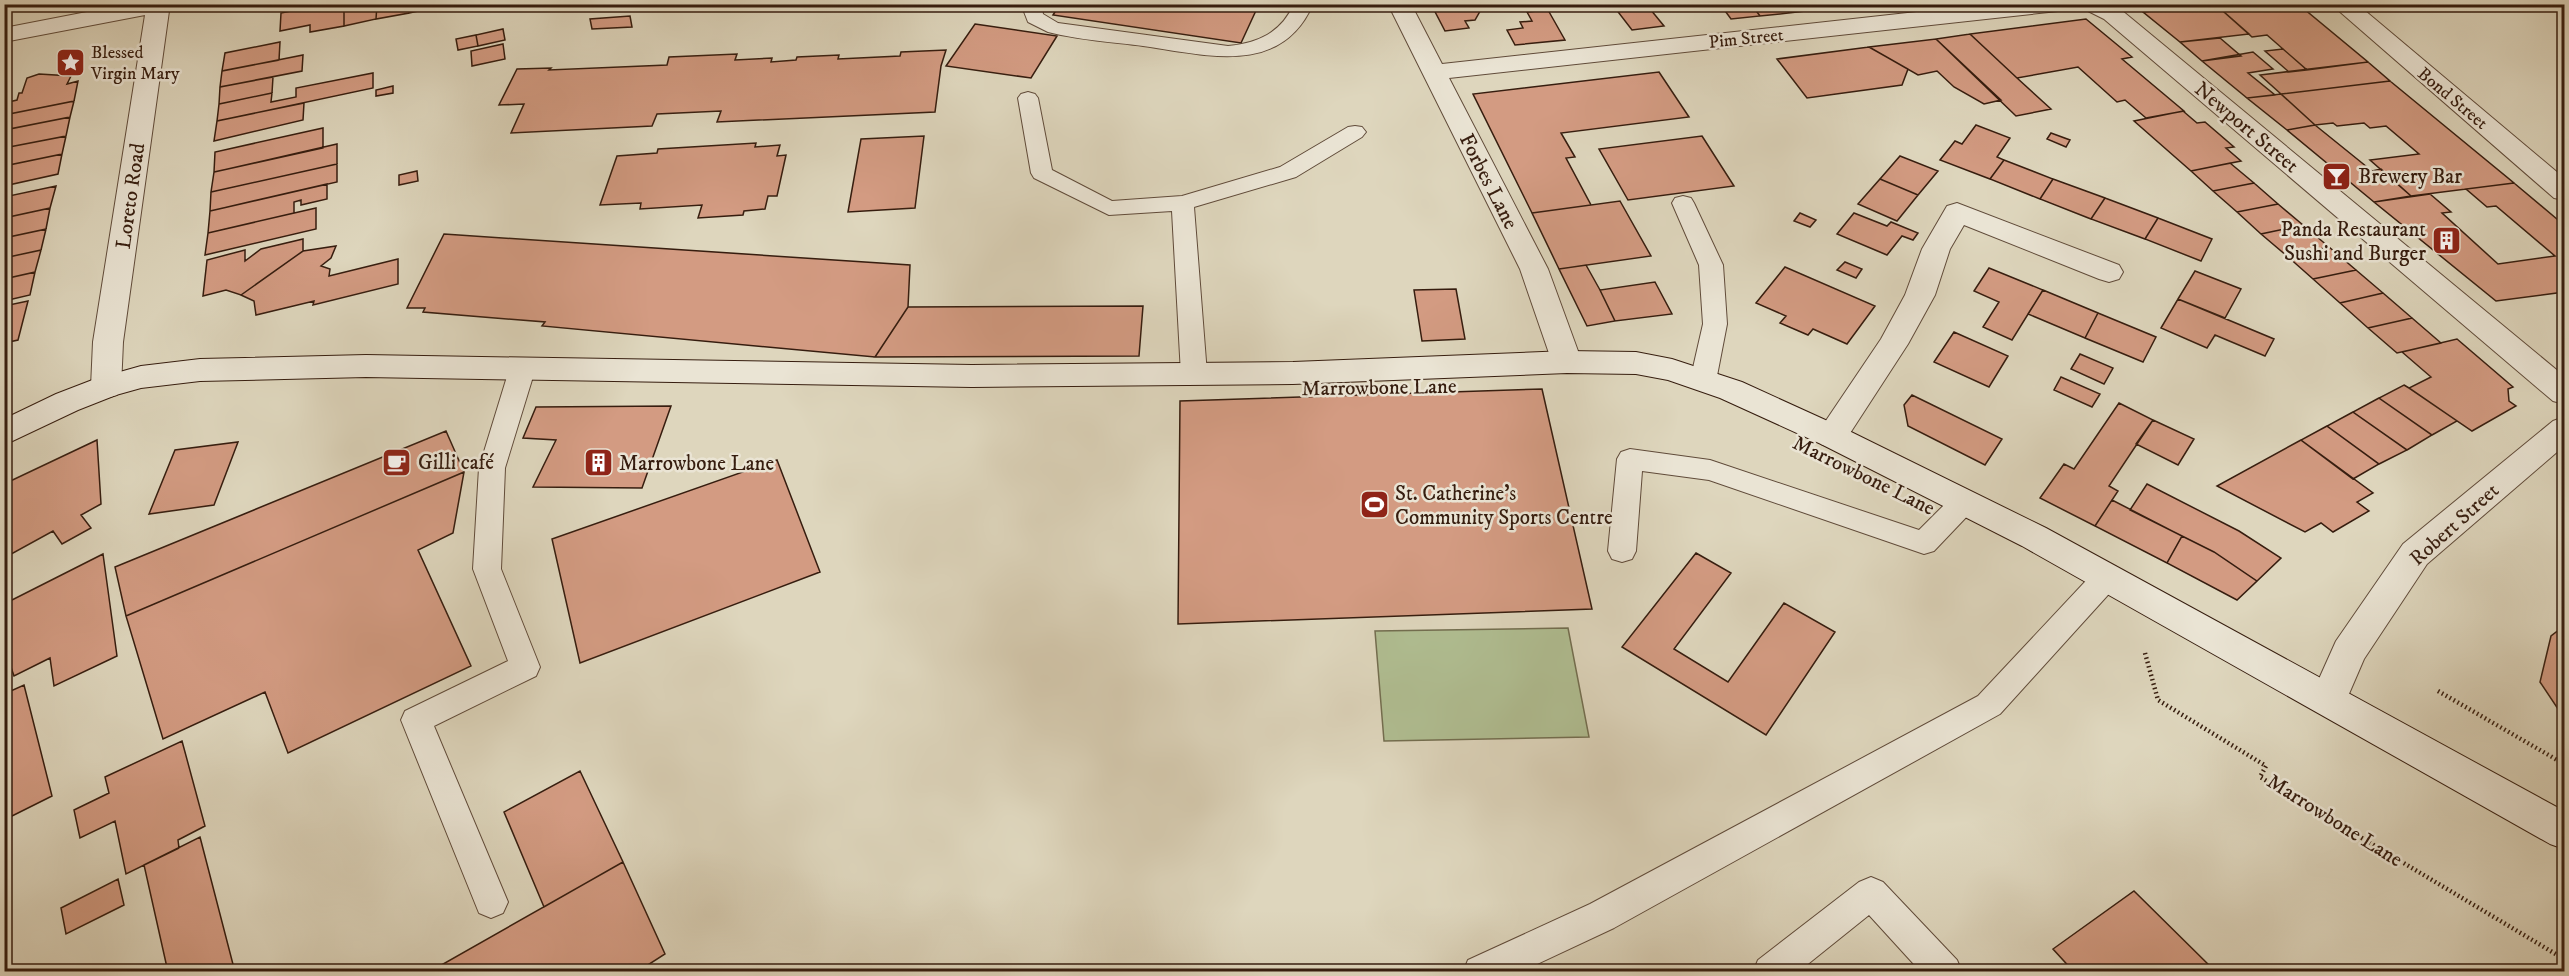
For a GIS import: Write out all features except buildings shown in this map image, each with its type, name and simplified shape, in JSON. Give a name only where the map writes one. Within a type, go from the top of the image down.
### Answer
[{"type":"street","name":"Forbes Lane","points":[[1399,4],[1534,269],[1567,362]]},
{"type":"street","name":"Pim Street","points":[[1434,72],[2058,4]]},
{"type":"street","name":"Newport Street","points":[[2092,4],[2112,14],[2565,393]]},
{"type":"street","name":"Bond Street","points":[[2342,4],[2565,192]]},
{"type":"street","points":[[4,35],[163,5]]},
{"type":"street","name":"Loreto Road","points":[[106,387],[108,342],[163,5]]},
{"type":"street","points":[[1832,436],[1893,344],[1920,295],[1936,249],[1957,212],[2109,272]]},
{"type":"street","name":"Marrowbone Lane","points":[[4,433],[67,402],[106,387],[141,377],[200,370],[366,366],[972,376],[1420,369],[1567,362],[1636,363],[1672,370],[1731,390],[1832,436],[1964,502],[2107,577],[2565,831]]},
{"type":"street","name":"Robert Street","points":[[2329,699],[2349,652],[2415,554],[2565,429]]},
{"type":"lane","points":[[1031,4],[1032,14],[1038,22],[1055,28],[1228,52],[1249,51],[1280,38],[1299,19],[1304,4]]},
{"type":"lane","points":[[1028,98],[1042,173],[1109,208],[1183,203],[1288,172],[1355,132]]},
{"type":"lane","points":[[1183,203],[1194,374]]},
{"type":"lane","points":[[1683,203],[1711,264],[1715,324],[1703,381]]},
{"type":"lane","points":[[491,902],[416,720],[525,667],[487,569],[492,468],[522,370]]},
{"type":"lane","points":[[1622,551],[1630,459],[1710,470],[1924,543],[1964,502]]},
{"type":"lane","points":[[1480,972],[1602,916],[1989,705],[2107,577]]},
{"type":"lane","points":[[1770,972],[1871,893],[1946,972]]},
{"type":"path","name":"Marrowbone Lane","points":[[2144,650],[2158,700],[2266,766],[2260,777],[2565,959]]},
{"type":"path","points":[[2438,691],[2565,764]]},
{"type":"green space","points":[[1568,628],[1589,737],[1384,741],[1375,631]]},
{"type":"place","name":"Blessed Virgin Mary","points":[[70,62]]},
{"type":"place","name":"Brewery Bar","points":[[2337,176]]},
{"type":"place","name":"Panda Restaurant Sushi and Burger","points":[[2447,241]]},
{"type":"place","name":"Gilli café","points":[[397,462]]},
{"type":"place","name":"Marrowbone Lane","points":[[598,463]]},
{"type":"place","name":"St. Catherine's Community Sports Centre","points":[[1374,505]]}]
